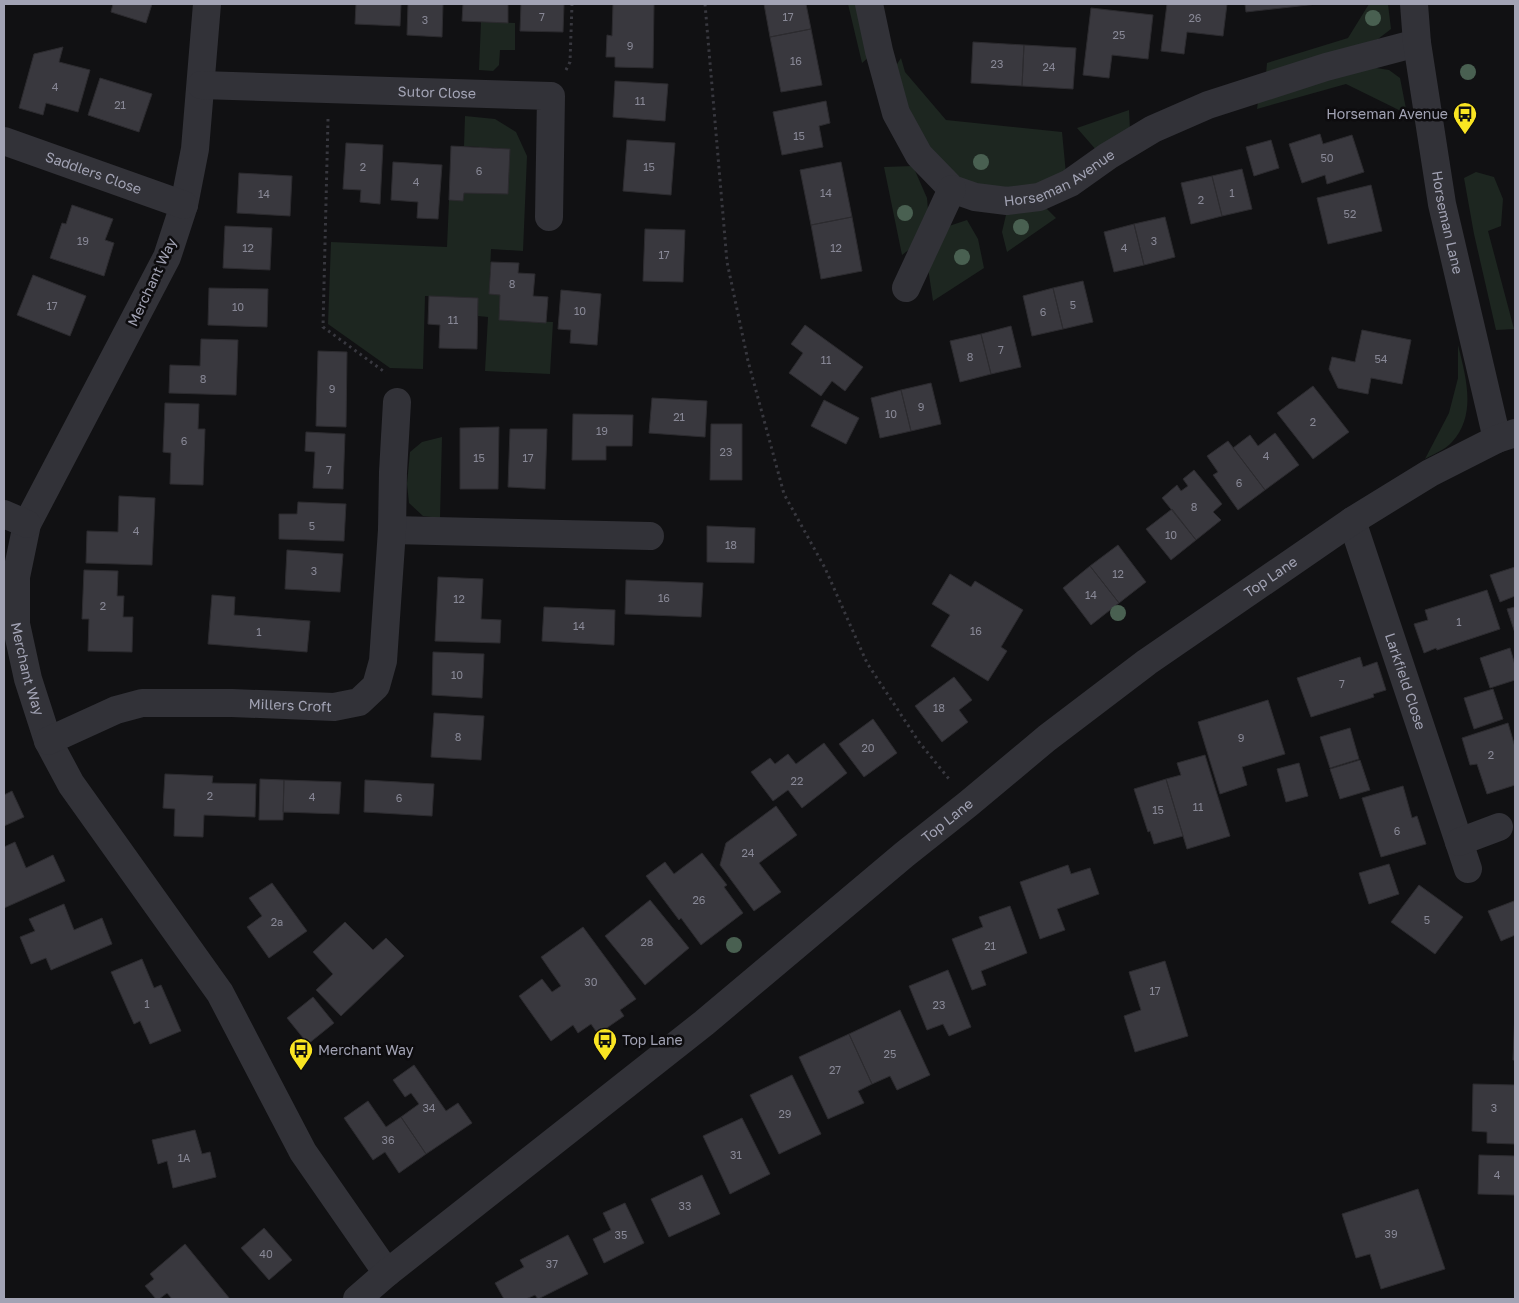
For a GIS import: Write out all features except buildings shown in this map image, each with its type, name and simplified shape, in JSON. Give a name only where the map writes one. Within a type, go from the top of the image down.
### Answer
[{"type":"street","name":"Merchant Way","points":[[207,4],[195,149],[184,205],[167,257],[16,519],[16,624],[28,679],[48,741],[71,784],[220,993],[303,1152],[387,1273]]},
{"type":"street","name":"Horseman Avenue","points":[[869,4],[879,51],[896,112],[919,155],[952,189],[975,197],[1006,201],[1039,197],[1070,183],[1108,156],[1153,129],[1208,105],[1326,67],[1417,43]]},
{"type":"street","name":"Horseman Lane","points":[[1414,4],[1417,43],[1442,204],[1506,436]]},
{"type":"street","name":"Sutor Close","points":[[200,85],[551,96]]},
{"type":"street","points":[[548,218],[551,96]]},
{"type":"street","name":"Saddlers Close","points":[[4,141],[184,205]]},
{"type":"street","points":[[906,288],[952,189]]},
{"type":"street","name":"Millers Croft","points":[[48,741],[116,710],[142,703],[232,703],[334,708],[359,702],[376,686],[383,661],[392,530],[397,402]]},
{"type":"street","name":"Top Lane","points":[[357,1299],[387,1273],[704,1023],[905,854],[1047,738],[1147,662],[1352,522],[1430,473],[1506,436]]},
{"type":"street","name":"Larkfield Close","points":[[1352,522],[1468,869]]},
{"type":"street","points":[[392,530],[650,536]]},
{"type":"street","points":[[1459,842],[1499,827]]},
{"type":"path","points":[[551,96],[570,62],[572,4]]},
{"type":"path","points":[[705,4],[727,262],[748,361],[784,494],[826,568],[867,663],[919,742],[968,804]]},
{"type":"path","points":[[328,89],[323,327],[388,375],[397,402]]},
{"type":"shaded area","points":[[848,4],[858,4],[870,56],[862,63]]},
{"type":"shaded area","points":[[1369,4],[1388,4],[1391,29],[1378,39],[1266,74],[1267,63],[1348,38]]},
{"type":"shaded area","points":[[481,22],[515,23],[515,50],[500,50],[499,65],[493,71],[479,70]]},
{"type":"shaded area","points":[[901,58],[905,72],[946,120],[1062,132],[1066,174],[1027,189],[971,184],[956,175],[926,144],[906,102],[895,67]]},
{"type":"shaded area","points":[[1370,67],[1389,70],[1400,78],[1407,114],[1346,84],[1257,109],[1258,102]]},
{"type":"shaded area","points":[[1129,110],[1130,130],[1097,151],[1077,128]]},
{"type":"shaded area","points":[[465,116],[495,119],[516,132],[527,156],[523,251],[491,249],[489,294],[500,295],[499,320],[553,322],[550,374],[485,371],[488,317],[478,316],[478,298],[425,296],[423,369],[390,368],[328,324],[331,242],[447,247],[449,200],[463,201],[464,193],[508,194],[510,149],[464,146]]},
{"type":"shaded area","points":[[913,166],[927,198],[928,210],[911,248],[902,255],[884,167]]},
{"type":"shaded area","points":[[1476,172],[1494,177],[1503,199],[1501,226],[1488,231],[1514,329],[1496,330],[1474,234],[1464,178]]},
{"type":"shaded area","points":[[1046,208],[1056,218],[1007,252],[1002,232],[1006,215]]},
{"type":"shaded area","points":[[967,220],[978,239],[984,268],[933,301],[928,268],[949,226]]},
{"type":"shaded area","points":[[1458,345],[1466,383],[1467,408],[1465,420],[1460,431],[1449,445],[1425,459],[1449,413],[1458,378]]},
{"type":"shaded area","points":[[442,437],[440,518],[423,516],[409,503],[407,484],[410,452],[422,442]]},
{"type":"place","name":"Horseman Avenue","points":[[1465,135]]},
{"type":"place","name":"Top Lane","points":[[605,1061]]},
{"type":"place","name":"Merchant Way","points":[[301,1071]]}]
